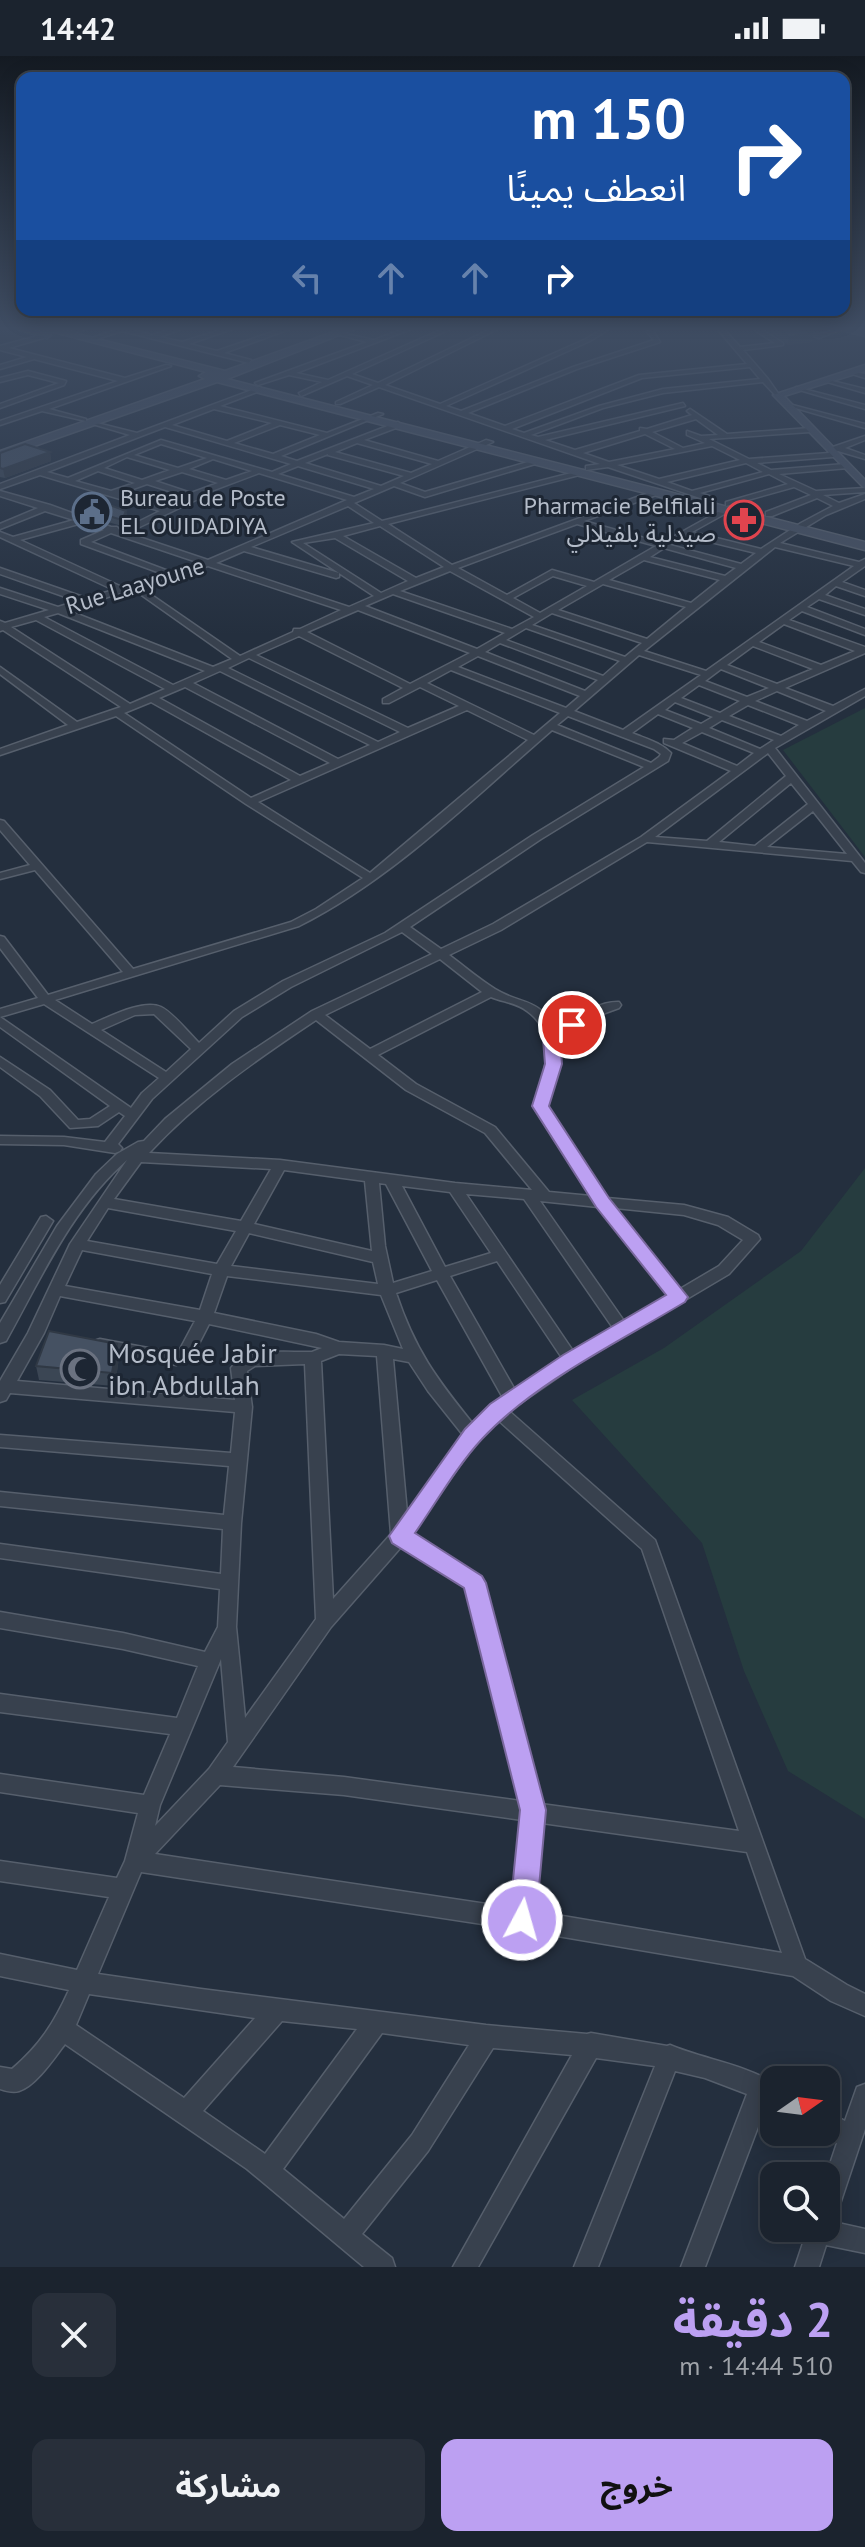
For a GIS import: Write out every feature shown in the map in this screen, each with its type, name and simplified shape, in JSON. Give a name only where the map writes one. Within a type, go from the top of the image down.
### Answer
[{"type":"main road","points":[[0,453],[65,429]]},
{"type":"main road","points":[[420,429],[541,461],[691,493],[727,507],[769,514],[800,526],[865,539]]},
{"type":"main road","points":[[429,429],[585,470]]},
{"type":"main road","points":[[809,429],[864,485]]},
{"type":"main road","points":[[655,486],[865,546]]},
{"type":"street","points":[[117,429],[352,502],[453,569],[539,616]]},
{"type":"street","points":[[0,490],[154,429]]},
{"type":"street","points":[[180,429],[381,488]]},
{"type":"street","points":[[229,443],[264,429]]},
{"type":"street","points":[[304,429],[327,435]]},
{"type":"street","points":[[275,456],[341,429]]},
{"type":"street","points":[[269,474],[303,464],[386,429]]},
{"type":"street","points":[[511,429],[612,464],[655,486]]},
{"type":"street","points":[[527,434],[540,429]]},
{"type":"street","points":[[540,439],[581,429]]},
{"type":"street","points":[[644,429],[682,450]]},
{"type":"street","points":[[578,452],[653,429]]},
{"type":"street","points":[[715,429],[725,436]]},
{"type":"street","points":[[700,438],[799,429]]},
{"type":"street","points":[[690,433],[840,506]]},
{"type":"street","points":[[770,433],[779,441]]},
{"type":"street","points":[[0,752],[129,708],[346,609],[578,522],[655,486],[747,461],[833,451],[865,438]]},
{"type":"street","points":[[186,451],[218,440]]},
{"type":"street","points":[[359,441],[437,463]]},
{"type":"street","points":[[68,481],[161,442]]},
{"type":"street","name":"Rue Laayoune","points":[[2,626],[208,563],[484,444]]},
{"type":"street","points":[[380,596],[296,543],[384,524],[585,470],[713,444]]},
{"type":"street","points":[[787,449],[795,457]]},
{"type":"street","points":[[228,464],[258,451]]},
{"type":"street","points":[[833,451],[865,457]]},
{"type":"street","points":[[331,453],[410,475]]},
{"type":"street","points":[[86,455],[110,463]]},
{"type":"street","points":[[127,455],[226,483]]},
{"type":"street","points":[[99,498],[210,459]]},
{"type":"street","points":[[393,483],[425,495],[541,461]]},
{"type":"street","points":[[691,493],[770,472],[845,466]]},
{"type":"street","points":[[98,468],[193,495],[256,472]]},
{"type":"street","points":[[39,472],[167,511]]},
{"type":"street","points":[[386,701],[644,558],[727,507],[795,484]]},
{"type":"street","points":[[769,514],[816,494],[864,485]]},
{"type":"street","points":[[0,1013],[295,924],[319,913],[372,879],[625,660],[742,567],[800,526],[840,506],[864,485]]},
{"type":"street","points":[[0,490],[346,609]]},
{"type":"street","points":[[172,575],[84,542],[195,499],[193,495]]},
{"type":"street","points":[[0,527],[47,507]]},
{"type":"street","points":[[62,512],[75,508]]},
{"type":"street","points":[[0,517],[14,521]]},
{"type":"street","points":[[12,540],[84,520]]},
{"type":"street","points":[[578,522],[742,567]]},
{"type":"street","points":[[686,533],[762,552]]},
{"type":"street","points":[[0,534],[122,590]]},
{"type":"street","points":[[336,535],[415,581]]},
{"type":"street","points":[[773,544],[864,564]]},
{"type":"street","points":[[244,548],[355,580]]},
{"type":"street","points":[[644,558],[727,579]]},
{"type":"street","points":[[629,731],[799,607],[864,564]]},
{"type":"street","points":[[0,571],[87,601]]},
{"type":"street","points":[[508,598],[552,573],[693,606]]},
{"type":"street","points":[[835,583],[865,593]]},
{"type":"street","points":[[135,587],[242,656],[408,732]]},
{"type":"street","points":[[0,591],[215,669],[379,746]]},
{"type":"street","points":[[393,591],[512,632]]},
{"type":"street","points":[[817,595],[865,612]]},
{"type":"street","points":[[357,606],[586,695]]},
{"type":"street","points":[[799,607],[865,632]]},
{"type":"street","points":[[550,610],[647,642]]},
{"type":"street","points":[[37,617],[171,688]]},
{"type":"street","points":[[781,620],[864,651]]},
{"type":"street","points":[[525,625],[625,660]]},
{"type":"street","points":[[2,626],[129,708]]},
{"type":"street","points":[[297,631],[535,740]]},
{"type":"street","points":[[499,640],[603,679]]},
{"type":"street","points":[[751,642],[822,669]]},
{"type":"street","points":[[636,651],[707,674]]},
{"type":"street","points":[[674,744],[749,700],[864,651]]},
{"type":"street","points":[[719,665],[833,710]]},
{"type":"street","points":[[451,667],[567,712],[674,744],[738,770]]},
{"type":"street","points":[[0,670],[77,727]]},
{"type":"street","points":[[697,681],[807,725]]},
{"type":"street","points":[[184,682],[339,764]]},
{"type":"street","points":[[0,1337],[87,1192],[104,1172],[150,1143],[237,1067],[316,1014],[497,927],[645,839],[766,750],[865,692]]},
{"type":"street","points":[[151,698],[301,781]]},
{"type":"street","points":[[674,698],[782,740]]},
{"type":"street","points":[[250,802],[465,707]]},
{"type":"street","points":[[657,710],[766,750],[792,777],[865,870]]},
{"type":"street","points":[[115,711],[372,879]]},
{"type":"street","points":[[550,726],[653,767]]},
{"type":"street","points":[[64,1141],[75,1125],[93,1123],[126,1110],[238,1014],[287,984],[402,927],[537,837],[664,759],[664,750],[629,731]]},
{"type":"street","points":[[0,737],[13,748]]},
{"type":"street","points":[[710,844],[792,777]]},
{"type":"street","points":[[757,849],[814,805]]},
{"type":"street","points":[[0,823],[131,974]]},
{"type":"street","points":[[645,839],[856,858]]},
{"type":"street","points":[[0,876],[35,867]]},
{"type":"street","points":[[402,927],[443,953],[491,992],[533,1009],[543,1018],[552,1039],[554,1064],[540,1106],[602,1202],[678,1297]]},
{"type":"street","points":[[0,940],[45,999],[167,1078]]},
{"type":"street","points":[[370,1054],[491,992]]},
{"type":"street","points":[[552,1039],[593,1013],[615,1005]]},
{"type":"street","points":[[92,1029],[129,1013],[157,1010],[198,1049]]},
{"type":"street","points":[[316,1014],[411,1087],[490,1130],[536,1194],[622,1330]]},
{"type":"street","points":[[0,1021],[126,1110]]},
{"type":"street","points":[[0,1061],[45,1093],[75,1125]]},
{"type":"street","points":[[109,1147],[126,1110]]},
{"type":"street","points":[[0,1140],[64,1141],[109,1147],[133,1154],[280,1165],[392,1181],[684,1210],[723,1221],[753,1239],[724,1270],[571,1360],[505,1405],[472,1435],[400,1536],[325,1621],[216,1775],[135,1861]]},
{"type":"street","points":[[3,1391],[44,1334],[55,1290],[77,1244],[133,1154]]},
{"type":"street","points":[[83,1341],[176,1359],[185,1355],[205,1317],[221,1270],[280,1165]]},
{"type":"street","points":[[372,1177],[378,1258],[387,1290],[414,1357],[472,1435]]},
{"type":"street","points":[[392,1181],[505,1405],[649,1545],[797,1966]]},
{"type":"street","points":[[455,1188],[571,1360]]},
{"type":"street","points":[[104,1202],[244,1227],[378,1258]]},
{"type":"street","points":[[0,1298],[46,1221]]},
{"type":"street","points":[[77,1244],[221,1270],[387,1290],[500,1255]]},
{"type":"street","points":[[55,1290],[205,1317],[316,1340],[338,1348],[384,1351],[414,1357]]},
{"type":"street","points":[[238,1745],[227,1627],[232,1523],[244,1407],[239,1368],[252,1360],[313,1358],[338,1348]]},
{"type":"street","points":[[384,1351],[400,1536]]},
{"type":"street","points":[[313,1358],[325,1621]]},
{"type":"street","points":[[3,1391],[244,1407]]},
{"type":"street","points":[[0,1441],[239,1460]]},
{"type":"street","points":[[0,1499],[232,1523]]},
{"type":"street","points":[[400,1536],[474,1583],[533,1810],[522,1920]]},
{"type":"street","points":[[0,1551],[228,1583]]},
{"type":"street","points":[[0,1620],[123,1641],[210,1661]]},
{"type":"street","points":[[0,2078],[16,2081],[35,2064],[63,2029],[135,1861],[150,1805],[227,1627]]},
{"type":"street","points":[[0,1703],[182,1727]]},
{"type":"street","points":[[216,1775],[344,1786],[754,1843]]},
{"type":"street","points":[[0,1783],[150,1805]]},
{"type":"street","points":[[135,1861],[797,1966],[839,1993],[865,2005]]},
{"type":"street","points":[[0,1871],[122,1889]]},
{"type":"street","points":[[0,1965],[82,1984],[276,2011],[488,2036],[591,2044],[670,2056],[726,2072],[760,2087]]},
{"type":"street","points":[[185,2114],[276,2011]]},
{"type":"street","points":[[267,2171],[377,2021]]},
{"type":"street","points":[[63,2029],[267,2171],[383,2267]]},
{"type":"street","points":[[345,2237],[420,2143],[488,2036]]},
{"type":"street","points":[[465,2267],[591,2044]]},
{"type":"street","points":[[586,2267],[670,2056]]},
{"type":"street","points":[[840,2166],[865,2095]]},
{"type":"street","points":[[693,2267],[760,2110]]},
{"type":"street","points":[[840,2132],[849,2137]]},
{"type":"street","points":[[840,2231],[865,2241]]},
{"type":"street","points":[[807,2267],[816,2242]]},
{"type":"green space","points":[[865,708],[865,857],[783,750]]},
{"type":"green space","points":[[865,1168],[865,1819],[788,1771],[744,1671],[702,1543],[572,1400],[664,1348],[801,1251]]},
{"type":"building","points":[[25,444],[50,452],[0,468],[0,453]]},
{"type":"building","points":[[96,500],[126,511],[122,520],[76,506]]},
{"type":"building","points":[[49,1331],[117,1344],[112,1373],[36,1366]]},
{"type":"place","name":"Bureau de Poste EL OUIDADIYA","points":[[92,512]]},
{"type":"place","name":"Pharmacie Belfilali صيدلية بلفيلالي","points":[[744,520]]},
{"type":"place","name":"Mosquée Jabir ibn Abdullah","points":[[80,1369]]},
{"type":"route","points":[[522,1920],[533,1810],[474,1583],[400,1536],[472,1435],[498,1410],[571,1360],[678,1297],[602,1202],[540,1106],[554,1064],[552,1039],[572,1025]]}]
